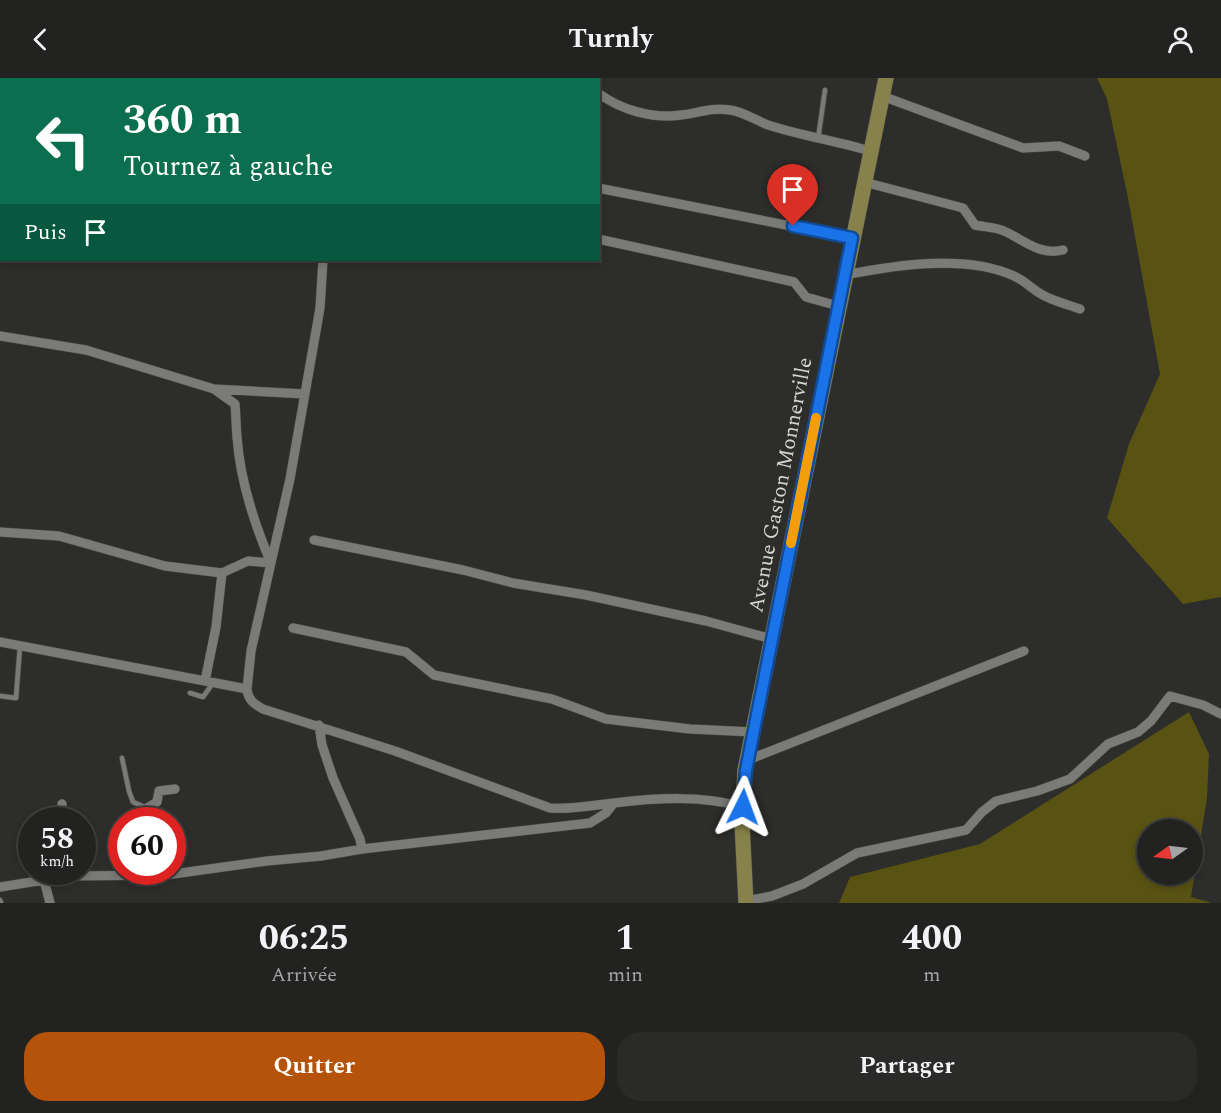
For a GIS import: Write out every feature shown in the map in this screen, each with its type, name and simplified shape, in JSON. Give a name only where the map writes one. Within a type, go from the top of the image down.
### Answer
[{"type":"main road","name":"Avenue Gaston Monnerville","points":[[746,902],[743,789],[885,78]]},
{"type":"street","points":[[600,94],[632,111],[662,116],[718,108],[734,110],[767,125],[870,151]]},
{"type":"street","points":[[882,96],[1023,148],[1059,146],[1085,156]]},
{"type":"street","points":[[864,182],[963,208],[975,225],[1001,230],[1039,250],[1050,252],[1063,250]]},
{"type":"street","points":[[600,188],[852,238]]},
{"type":"street","points":[[600,239],[794,282],[806,297],[838,306]]},
{"type":"street","points":[[323,261],[320,308],[290,479],[251,651],[247,695],[253,704],[262,709],[403,753],[538,805],[567,809],[614,803],[702,799],[743,807]]},
{"type":"street","points":[[845,275],[890,266],[933,263],[982,266],[1015,276],[1042,296],[1080,309]]},
{"type":"street","points":[[0,336],[86,350],[214,388],[305,394]]},
{"type":"street","points":[[214,388],[235,404],[237,438],[244,484],[255,525],[271,563]]},
{"type":"street","points":[[0,532],[59,537],[165,566],[222,573],[248,561],[271,563]]},
{"type":"street","points":[[314,540],[463,570],[513,583],[586,595],[706,621],[772,639]]},
{"type":"street","points":[[209,682],[222,573]]},
{"type":"street","points":[[293,628],[405,652],[434,675],[552,699],[606,719],[690,729],[753,732]]},
{"type":"street","points":[[0,642],[247,689]]},
{"type":"street","points":[[748,760],[1024,651]]},
{"type":"street","points":[[746,902],[772,896],[803,884],[856,853],[966,830],[982,812],[996,801],[1070,779],[1107,744],[1138,732],[1151,722],[1170,696],[1203,705],[1221,714]]},
{"type":"street","points":[[319,725],[327,762],[360,839],[362,849]]},
{"type":"street","points":[[149,807],[157,802],[159,791],[175,789]]},
{"type":"street","points":[[186,871],[590,823],[606,813],[614,803]]},
{"type":"street","points":[[0,887],[18,884]]},
{"type":"street","points":[[45,885],[50,903]]},
{"type":"lane","points":[[818,139],[825,90]]},
{"type":"lane","points":[[0,696],[16,698],[20,646]]},
{"type":"lane","points":[[190,693],[203,697],[209,682]]},
{"type":"lane","points":[[122,758],[129,791],[134,802],[145,807]]},
{"type":"shaded area","points":[[1097,78],[1221,78],[1221,597],[1183,604],[1107,518],[1129,444],[1160,374],[1128,198],[1107,99]]},
{"type":"shaded area","points":[[1189,712],[1209,754],[1207,798],[1203,823],[1203,819],[1137,819],[1137,885],[1193,885],[1191,897],[1212,903],[839,903],[850,877],[980,844]]},
{"type":"slow traffic","points":[[791,543],[816,418]]},
{"type":"route","points":[[743,807],[746,770],[852,238],[793,226]]}]
